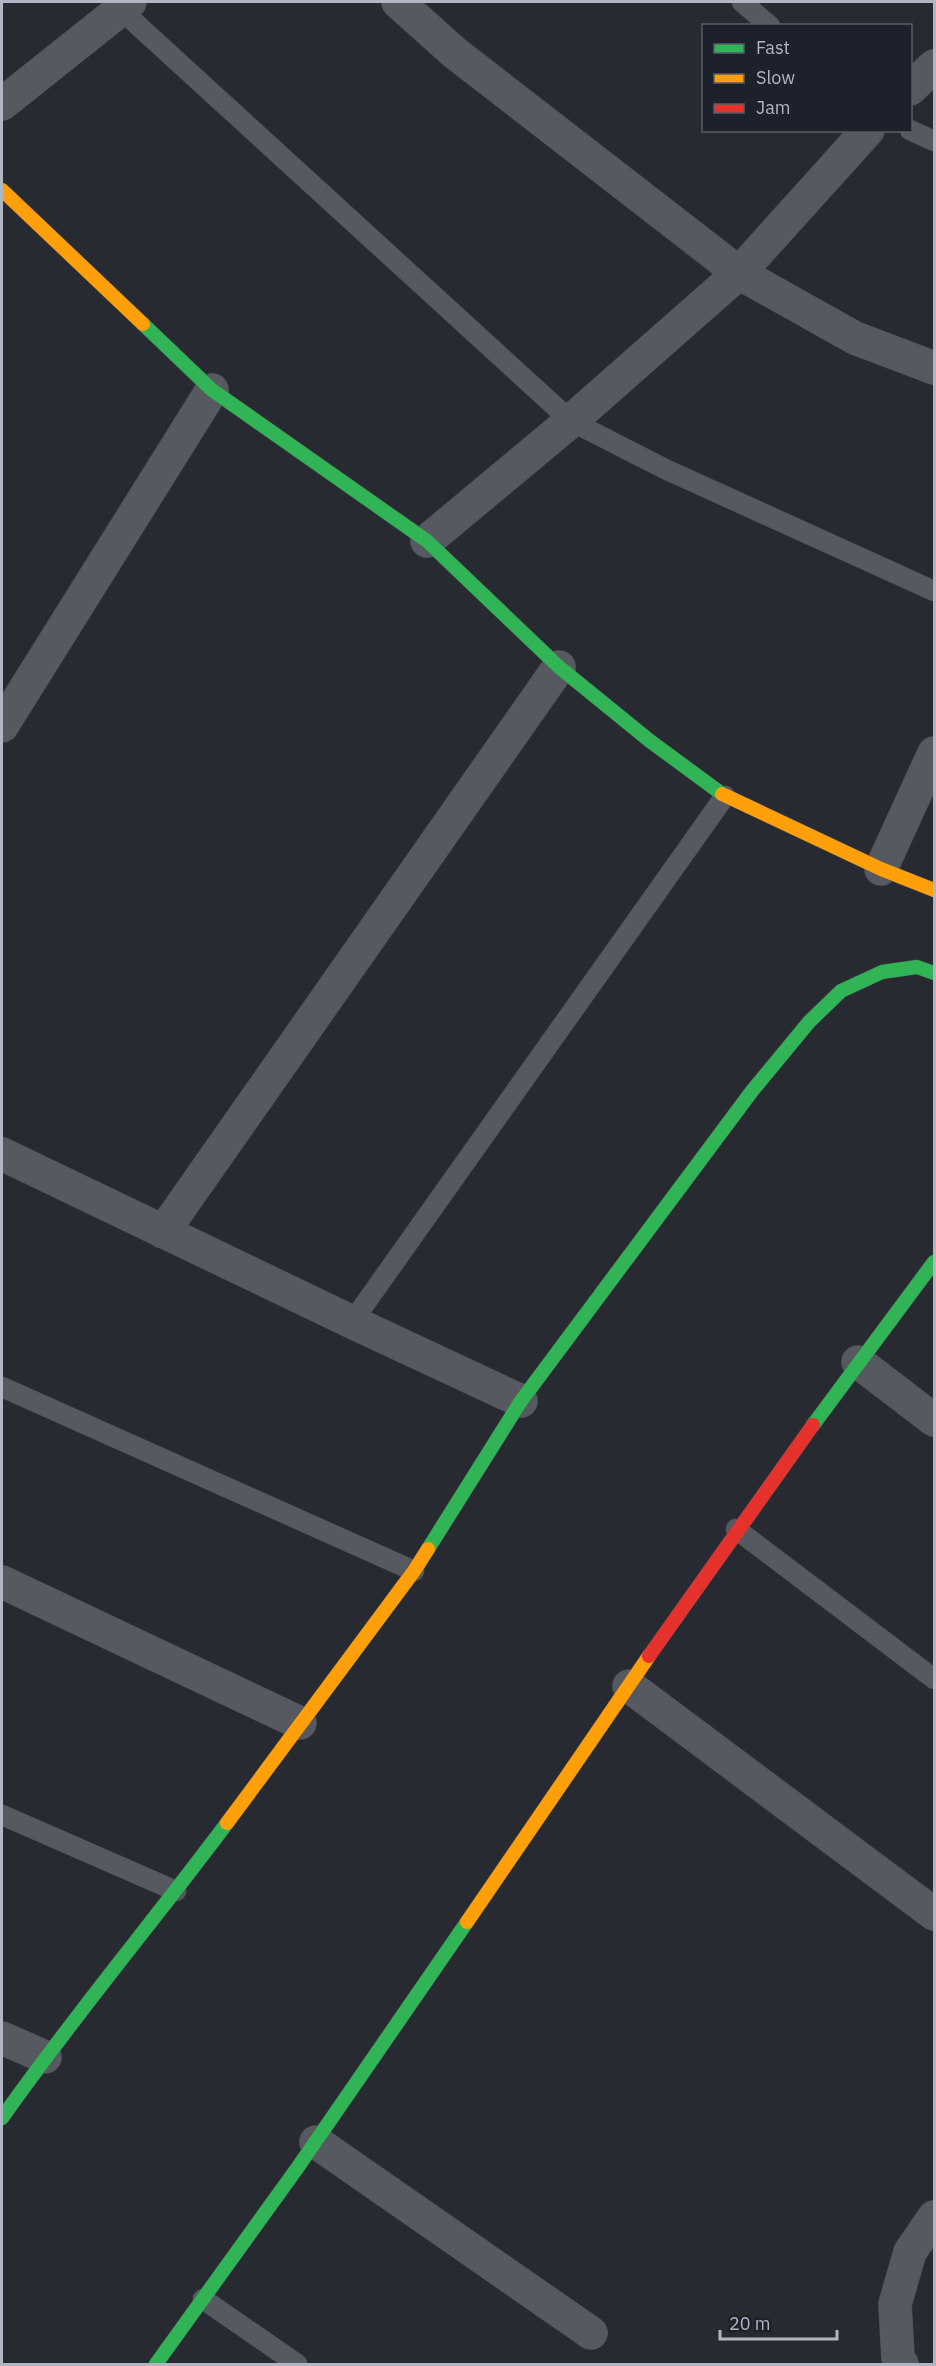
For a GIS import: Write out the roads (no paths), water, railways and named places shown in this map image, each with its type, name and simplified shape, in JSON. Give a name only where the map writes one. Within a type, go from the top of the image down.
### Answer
[{"type":"street","points":[[398,2],[455,53],[739,273],[855,338],[934,368]]},
{"type":"street","points":[[2,104],[125,5]]},
{"type":"street","points":[[912,87],[934,66]]},
{"type":"street","points":[[427,542],[571,422],[739,273],[866,132]]},
{"type":"street","points":[[2,190],[212,390],[427,542],[559,667],[650,741],[725,795],[881,869],[934,890]]},
{"type":"street","points":[[2,726],[212,390]]},
{"type":"street","points":[[163,1232],[559,667]]},
{"type":"street","points":[[881,869],[934,753]]},
{"type":"street","points":[[2,2118],[45,2057],[176,1891],[414,1571],[521,1401],[752,1091],[809,1022],[841,991],[882,972],[917,967],[934,973]]},
{"type":"street","points":[[2,1154],[521,1401]]},
{"type":"street","points":[[156,2364],[316,2142],[736,1529],[934,1262]]},
{"type":"street","points":[[858,1362],[934,1420]]},
{"type":"street","points":[[2,1582],[300,1723]]},
{"type":"street","points":[[629,1686],[934,1914]]},
{"type":"street","points":[[2,2038],[45,2057]]},
{"type":"street","points":[[316,2142],[591,2333]]},
{"type":"street","points":[[902,2364],[898,2358],[895,2304],[910,2252],[934,2217]]},
{"type":"lane","points":[[742,2],[768,24]]},
{"type":"lane","points":[[125,5],[571,422],[666,469],[934,591]]},
{"type":"lane","points":[[912,131],[934,141]]},
{"type":"lane","points":[[352,1322],[725,795]]},
{"type":"lane","points":[[2,1387],[414,1571]]},
{"type":"lane","points":[[736,1529],[934,1679]]},
{"type":"lane","points":[[2,1815],[176,1891]]},
{"type":"lane","points":[[203,2299],[297,2364]]}]
